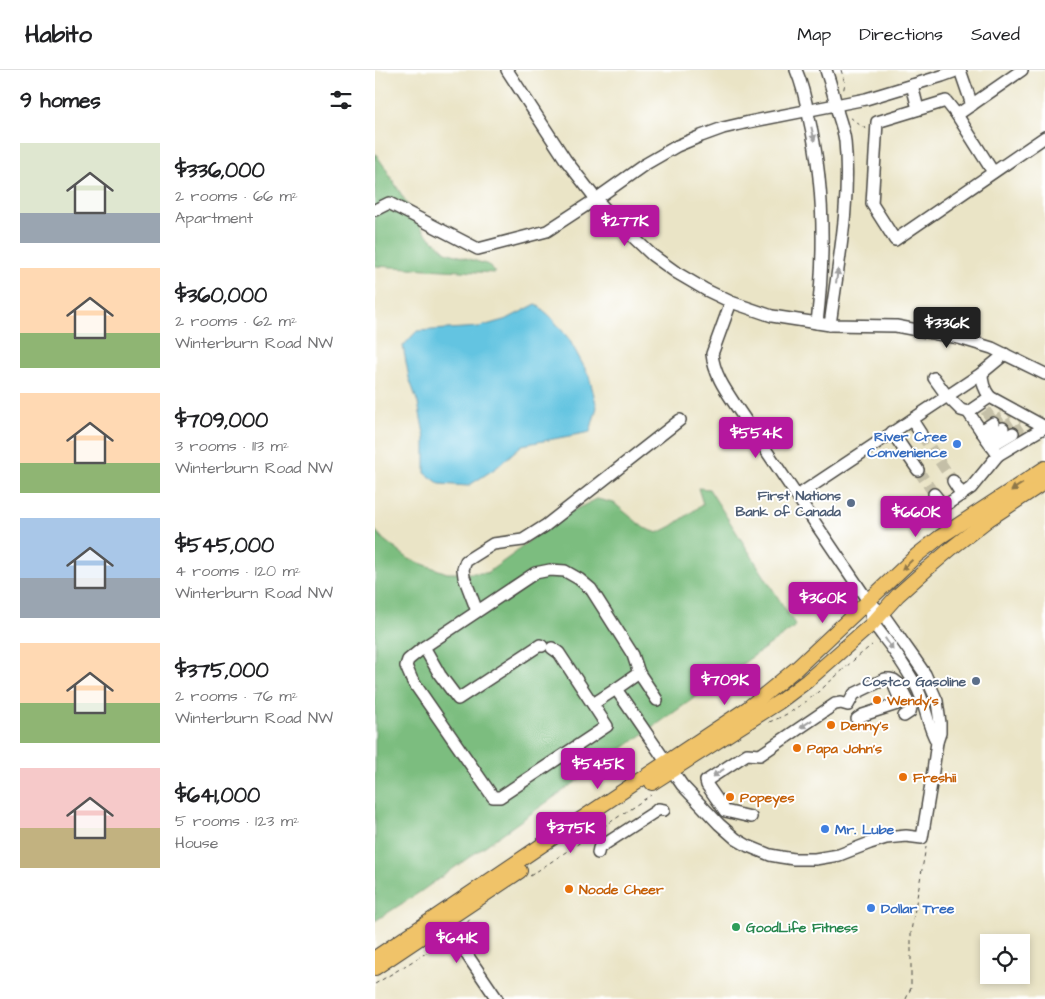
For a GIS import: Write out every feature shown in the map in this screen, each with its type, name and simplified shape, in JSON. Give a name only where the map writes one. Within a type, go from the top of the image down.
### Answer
[{"type":"main road","points":[[375,968],[442,918],[669,766],[771,691],[917,555],[940,537],[1045,468]]},
{"type":"main road","points":[[669,766],[779,702],[807,681],[872,624],[899,595],[953,547],[989,519],[1045,482]]},
{"type":"main road","points":[[779,702],[798,680],[851,630],[863,616],[869,601]]},
{"type":"main road","points":[[375,958],[442,918]]},
{"type":"street","points":[[507,70],[565,158],[595,199],[651,255],[706,290],[731,302],[772,316],[830,325],[896,326],[959,338],[992,348],[1045,374]]},
{"type":"street","points":[[796,70],[805,96],[815,143],[819,175],[823,253],[817,323]]},
{"type":"street","points":[[826,70],[844,139],[846,191],[843,234],[830,325]]},
{"type":"street","points":[[375,210],[389,203],[478,249],[547,231],[644,165],[677,146],[723,128],[866,99],[955,70]]},
{"type":"street","points":[[959,70],[972,105]]},
{"type":"street","points":[[957,116],[1022,70]]},
{"type":"street","points":[[912,85],[918,109]]},
{"type":"street","points":[[993,172],[946,100],[877,122],[872,204],[895,240],[1045,137]]},
{"type":"street","points":[[616,689],[689,794],[719,824],[742,842],[775,856],[794,860],[815,860],[846,853],[886,838],[906,836],[921,838],[940,732],[937,701],[914,658],[882,613],[869,601],[733,403],[719,378],[712,354],[731,302]]},
{"type":"street","points":[[797,496],[982,373],[1005,354]]},
{"type":"street","points":[[934,378],[947,396],[961,410],[968,412],[992,433],[1045,427],[990,397],[982,382],[982,373]]},
{"type":"street","points":[[968,412],[990,397]]},
{"type":"street","points":[[477,611],[464,577],[463,569],[467,561],[493,544],[523,540],[545,526],[680,420]]},
{"type":"street","points":[[912,420],[921,434]]},
{"type":"street","points":[[892,432],[918,470]]},
{"type":"street","points":[[934,494],[941,503],[945,504],[971,488],[981,475],[992,433]]},
{"type":"street","points":[[953,482],[962,495]]},
{"type":"street","points":[[424,647],[440,675],[458,699],[540,645],[547,647],[559,653],[607,726],[500,798],[493,798],[412,680],[406,666],[408,660],[424,647],[535,573],[550,570],[565,571],[579,578],[591,589],[633,655],[639,673],[657,700]]},
{"type":"street","points":[[869,601],[872,624],[881,633],[915,684],[924,704],[932,734],[937,742]]},
{"type":"street","points":[[593,704],[639,673]]},
{"type":"street","points":[[751,817],[725,811],[706,781],[747,754],[760,755],[835,704],[848,705],[854,694],[885,679],[894,680],[899,684],[911,707],[910,712],[904,716]]},
{"type":"street","points":[[857,719],[863,715],[894,706],[899,699],[899,695],[891,684],[868,691],[861,691]]},
{"type":"street","points":[[598,853],[599,848],[655,811],[664,810]]},
{"type":"street","points":[[442,918],[497,999]]},
{"type":"path","points":[[528,878],[657,792]]},
{"type":"path","points":[[906,999],[911,988],[911,931],[925,848]]},
{"type":"path","points":[[461,925],[465,925],[474,915]]},
{"type":"path","points":[[375,984],[436,947],[440,939]]},
{"type":"green space","points":[[375,153],[424,232],[446,252],[489,265],[495,273],[375,266]]},
{"type":"green space","points":[[698,488],[709,489],[796,626],[420,892],[375,921],[375,530],[384,540],[409,559],[447,573],[487,573],[515,553],[540,531],[566,514],[597,499],[614,503],[644,528],[658,533],[672,526],[703,504]]},
{"type":"water","points":[[536,304],[550,316],[569,339],[589,376],[597,407],[590,432],[522,445],[496,468],[468,486],[440,484],[425,473],[425,439],[418,403],[409,378],[403,346],[417,331],[479,327],[507,319]]},
{"type":"tunnel","points":[[984,418],[1001,406]]},
{"type":"tunnel","points":[[993,423],[1010,412]]},
{"type":"tunnel","points":[[1003,428],[1020,417]]},
{"type":"tunnel","points":[[1013,433],[1030,422]]},
{"type":"tunnel","points":[[921,434],[953,481]]},
{"type":"tunnel","points":[[918,470],[934,494]]},
{"type":"place","name":"River Cree Convenience","points":[[957,444]]},
{"type":"place","name":"First Nations Bank of Canada","points":[[851,503]]},
{"type":"place","name":"Costco Gasoline","points":[[976,681]]},
{"type":"place","name":"Wendy's","points":[[877,700]]},
{"type":"place","name":"Denny's","points":[[831,725]]},
{"type":"place","name":"Papa John's","points":[[797,748]]},
{"type":"place","name":"Freshii","points":[[903,777]]},
{"type":"place","name":"Popeyes","points":[[730,797]]},
{"type":"place","name":"Mr. Lube","points":[[825,829]]},
{"type":"place","name":"Noode Cheer","points":[[569,889]]},
{"type":"place","name":"Dollar Tree","points":[[871,908]]},
{"type":"place","name":"GoodLife Fitness","points":[[736,927]]}]
